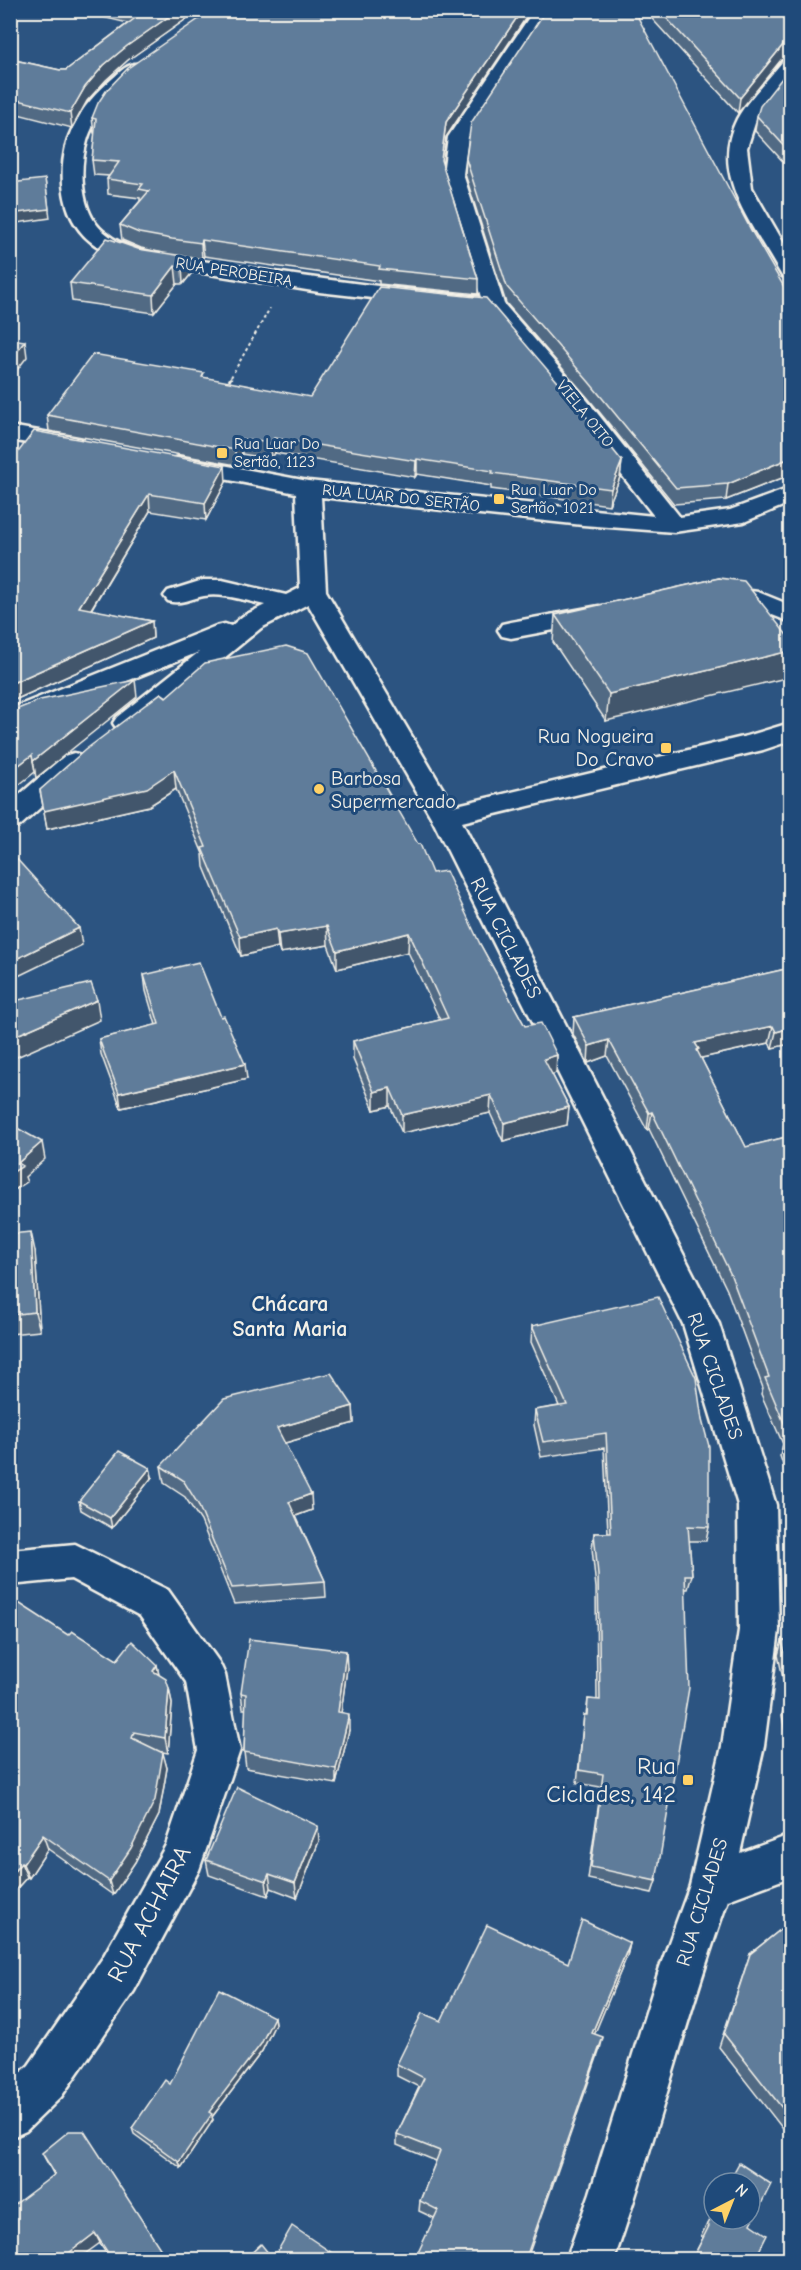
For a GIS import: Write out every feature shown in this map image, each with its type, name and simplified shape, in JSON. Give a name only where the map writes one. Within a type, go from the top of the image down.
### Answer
[{"type":"street","points":[[494,305],[453,174],[458,137],[512,53],[543,10]]},
{"type":"street","name":"RUA PEROBEIRA","points":[[154,54],[98,101],[82,127],[73,160],[78,208],[86,226],[105,243],[151,259],[285,281],[494,305]]},
{"type":"street","points":[[790,65],[747,119],[737,148],[742,188],[790,271]]},
{"type":"street","points":[[767,232],[790,230]]},
{"type":"street","name":"VIELA OITO","points":[[494,305],[578,404],[675,525]]},
{"type":"street","points":[[10,434],[98,448]]},
{"type":"street","name":"RUA LUAR DO SERTÃO","points":[[154,459],[308,488],[583,518],[675,525],[735,517],[790,495]]},
{"type":"street","name":"RUA CICLADES","points":[[308,488],[313,591],[445,817],[701,1324],[757,1505],[759,1630],[743,1746],[712,1885],[682,1967],[614,2193],[590,2259]]},
{"type":"street","points":[[177,596],[203,588],[222,588],[288,603]]},
{"type":"street","points":[[10,719],[122,672],[252,622],[313,591]]},
{"type":"street","points":[[696,596],[734,595],[758,600],[790,614]]},
{"type":"street","points":[[512,630],[627,609]]},
{"type":"street","points":[[10,819],[76,761],[162,696],[252,622]]},
{"type":"street","points":[[445,817],[753,744],[790,732]]},
{"type":"street","name":"RUA ACHAIRA","points":[[10,1568],[75,1561],[154,1603],[205,1675],[219,1750],[184,1855],[118,1975],[45,2081],[10,2115]]},
{"type":"street","points":[[712,1885],[790,1856]]},
{"type":"path","points":[[229,381],[285,281]]},
{"type":"building","points":[[132,10],[178,10],[104,65],[85,87],[70,113],[10,98],[10,59],[66,70],[142,13]]},
{"type":"building","points":[[212,10],[522,10],[446,122],[441,160],[478,279],[379,269],[380,266],[202,240],[201,243],[172,239],[139,233],[120,225],[149,191],[139,189],[143,184],[107,179],[119,162],[92,160],[96,119],[92,118],[98,103],[128,68]]},
{"type":"building","points":[[546,10],[634,10],[752,232],[790,297],[790,458],[728,484],[676,488],[507,287],[466,159],[471,123]]},
{"type":"building","points":[[659,10],[790,11],[790,43],[783,45],[740,98]]},
{"type":"building","points":[[790,68],[790,152],[757,116],[760,106]]},
{"type":"building","points":[[45,179],[49,209],[10,214],[10,183]]},
{"type":"building","points":[[107,238],[138,249],[190,257],[182,266],[175,266],[153,295],[70,283]]},
{"type":"building","points":[[379,287],[486,298],[622,461],[611,489],[492,473],[493,471],[274,438],[270,443],[241,439],[235,450],[47,415],[93,354],[204,373],[202,377],[310,397]]},
{"type":"building","points":[[10,339],[25,341],[10,360]]},
{"type":"building","points":[[34,431],[225,466],[205,503],[149,494],[79,607],[152,621],[10,684],[10,463]]},
{"type":"building","points":[[719,578],[744,581],[790,639],[790,651],[609,694],[555,615]]},
{"type":"building","points":[[286,646],[308,653],[420,844],[432,873],[446,871],[480,944],[525,1026],[541,1023],[557,1055],[544,1059],[569,1107],[504,1123],[491,1095],[402,1115],[390,1088],[374,1092],[353,1041],[448,1018],[409,933],[337,951],[327,926],[278,934],[276,929],[240,937],[202,848],[206,847],[174,770],[147,788],[44,811],[40,790],[85,750],[161,693],[166,697],[205,663]]},
{"type":"building","points":[[135,680],[33,761],[32,755],[10,772],[10,712],[40,700]]},
{"type":"building","points":[[14,856],[79,928],[10,962],[10,858]]},
{"type":"building","points":[[199,962],[221,1017],[224,1016],[245,1064],[119,1093],[99,1039],[159,1024],[144,975]]},
{"type":"building","points":[[790,968],[790,1028],[776,1032],[773,1026],[695,1043],[746,1147],[790,1136],[790,1437],[765,1378],[769,1377],[730,1273],[652,1112],[649,1113],[609,1040],[589,1046],[574,1017]]},
{"type":"building","points":[[91,983],[97,1000],[10,1038],[10,1002]]},
{"type":"building","points":[[10,1124],[42,1142],[18,1163],[23,1166],[10,1174]]},
{"type":"building","points":[[31,1232],[35,1312],[10,1315],[10,1234]]},
{"type":"building","points":[[658,1297],[696,1378],[702,1420],[709,1446],[709,1527],[688,1526],[692,1575],[685,1575],[689,1688],[656,1881],[591,1867],[603,1774],[579,1770],[584,1715],[587,1715],[588,1699],[600,1700],[598,1574],[594,1533],[611,1533],[606,1433],[543,1442],[535,1410],[567,1405],[532,1326]]},
{"type":"building","points":[[331,1373],[353,1406],[277,1428],[311,1494],[289,1502],[325,1581],[232,1588],[198,1504],[183,1480],[161,1466],[224,1399]]},
{"type":"building","points":[[790,1439],[790,1460],[784,1441]]},
{"type":"building","points":[[119,1451],[150,1468],[110,1518],[79,1501]]},
{"type":"building","points":[[14,1600],[68,1635],[72,1631],[117,1660],[132,1641],[157,1665],[153,1671],[166,1679],[169,1688],[165,1738],[134,1732],[132,1738],[163,1753],[155,1800],[131,1848],[109,1881],[43,1835],[23,1864],[21,1863],[10,1876],[10,1604]]},
{"type":"building","points":[[249,1639],[346,1651],[338,1712],[349,1714],[336,1769],[244,1752],[246,1694],[241,1693]]},
{"type":"building","points":[[782,1641],[790,1641],[790,1676]]},
{"type":"building","points":[[790,1681],[790,1720],[787,1701]]},
{"type":"building","points":[[237,1787],[318,1826],[295,1883],[269,1874],[266,1881],[206,1860]]},
{"type":"building","points":[[582,1920],[630,1943],[592,2033],[603,2037],[528,2252],[523,2259],[415,2259],[438,2210],[420,2201],[440,2151],[397,2134],[424,2078],[397,2064],[422,2013],[441,2021],[487,1925],[568,1963]]},
{"type":"building","points":[[790,1922],[790,2118],[724,2034],[750,1954]]},
{"type":"building","points":[[219,1989],[274,2017],[261,2044],[209,2112],[212,2114],[179,2162],[132,2128],[165,2080],[170,2084]]},
{"type":"building","points":[[69,2131],[84,2131],[167,2259],[112,2259],[95,2233],[61,2259],[10,2259],[10,2208],[55,2174],[42,2153]]},
{"type":"building","points":[[739,2163],[751,2171],[735,2171]]},
{"type":"building","points":[[762,2178],[771,2184],[762,2202]]},
{"type":"building","points":[[292,2226],[341,2259],[273,2259]]},
{"type":"building","points":[[706,2231],[761,2231],[767,2235],[755,2259],[706,2259],[696,2252]]},
{"type":"building","points":[[261,2244],[273,2259],[245,2259]]},
{"type":"place","name":"Rua Luar Do Sertão, 1123","points":[[222,453]]},
{"type":"place","name":"Rua Luar Do Sertão, 1021","points":[[499,499]]},
{"type":"place","name":"Rua Nogueira Do Cravo","points":[[666,748]]},
{"type":"place","name":"Barbosa Supermercado","points":[[319,789]]},
{"type":"place","name":"Rua Ciclades, 142","points":[[688,1780]]},
{"type":"district","name":"Chácara Santa Maria","points":[[290,1316]]}]
